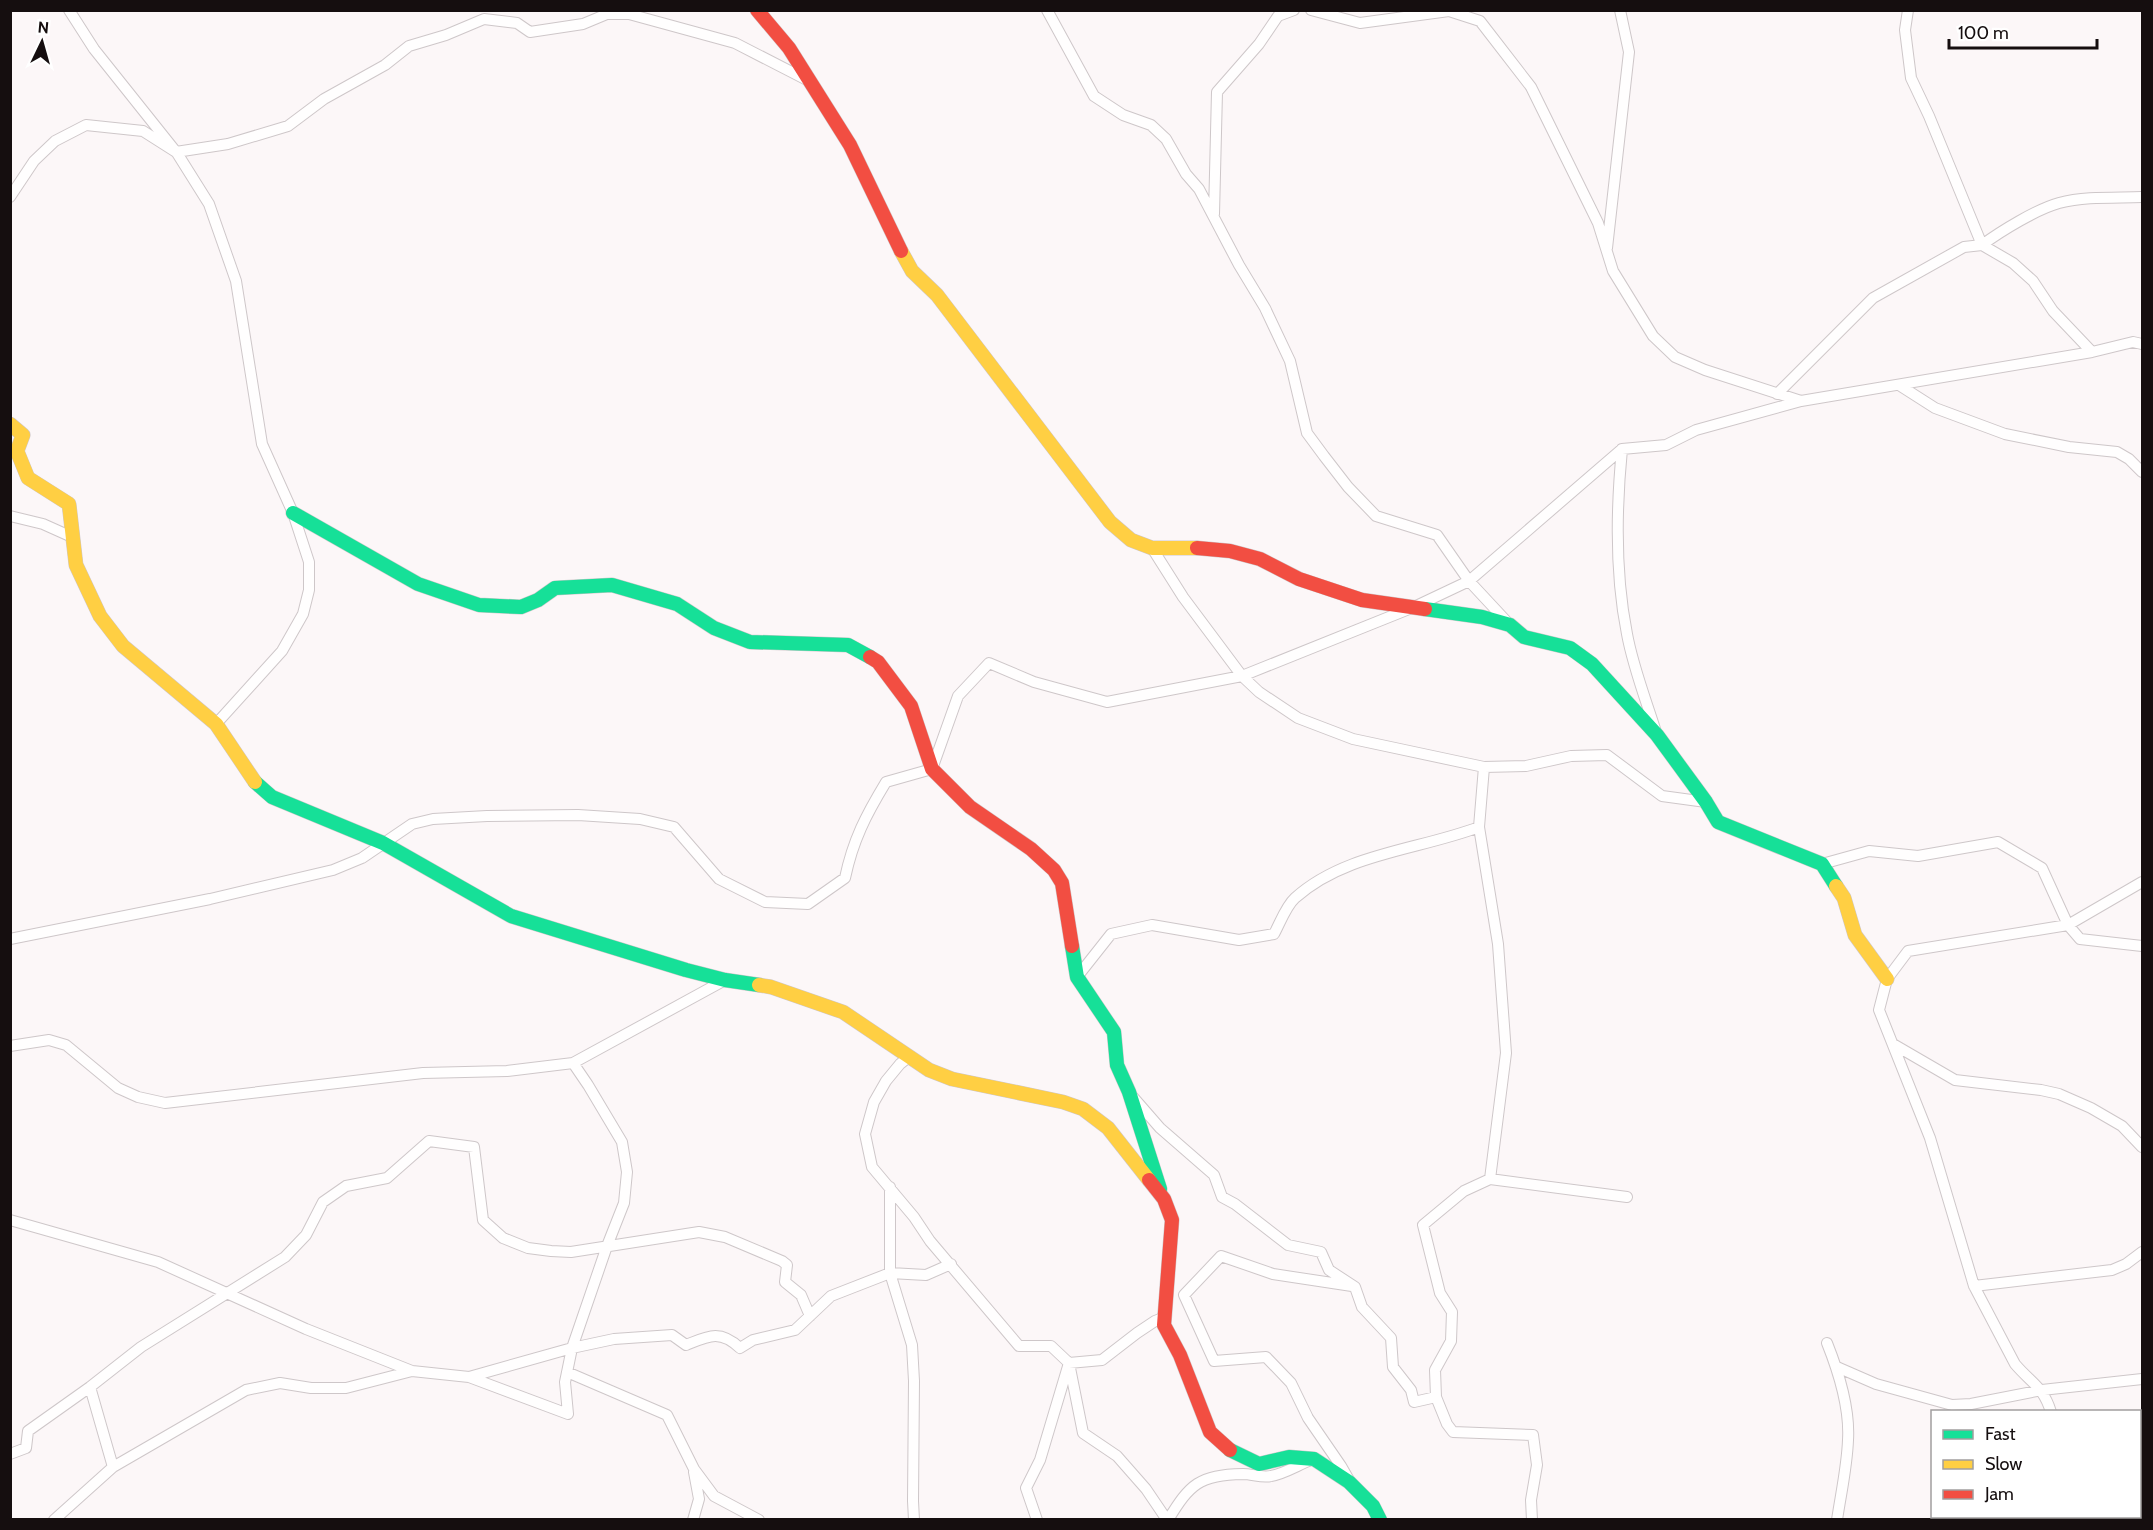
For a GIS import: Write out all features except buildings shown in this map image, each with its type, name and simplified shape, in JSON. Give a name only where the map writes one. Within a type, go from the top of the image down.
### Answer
[{"type":"street","points":[[69,10],[94,49],[176,153],[209,204],[236,281],[262,444],[293,513],[309,562],[309,591],[303,615],[282,651],[216,724]]},
{"type":"street","points":[[757,10],[789,48],[850,145],[893,238],[912,271],[937,295],[1110,522],[1131,540],[1152,548],[1230,551],[1260,559],[1299,579],[1362,600],[1482,617],[1510,625]]},
{"type":"street","points":[[1047,10],[1094,96],[1123,115],[1150,126],[1166,139],[1186,174],[1199,189],[1265,308],[1290,361],[1307,433],[1348,487],[1376,516],[1437,535],[1469,581],[1524,637],[1570,648],[1592,664],[1657,735],[1718,822],[1822,864],[1844,898],[1855,935],[1887,979]]},
{"type":"street","points":[[1311,10],[1360,24],[1449,11],[1480,21],[1531,87],[1598,223],[1613,271],[1653,336],[1675,357],[1705,370],[1801,401]]},
{"type":"street","points":[[1607,251],[1629,52],[1620,10]]},
{"type":"street","points":[[1908,10],[1905,30],[1911,78],[1982,245]]},
{"type":"street","points":[[1214,217],[1218,92],[1259,44],[1278,16],[1290,11]]},
{"type":"street","points":[[10,197],[34,161],[55,141],[86,126],[143,131],[176,153],[228,144],[288,126],[324,99],[385,65],[410,46],[446,35],[484,19],[517,23],[530,32],[583,24],[607,14],[629,14],[735,43],[810,81]]},
{"type":"street","points":[[1982,245],[2002,230],[2058,203],[2086,199],[2142,197]]},
{"type":"street","points":[[1777,394],[1873,297],[1964,246],[1982,245],[2013,263],[2034,281],[2053,311],[2092,352]]},
{"type":"street","points":[[932,769],[958,696],[989,663],[1035,682],[1107,702],[1242,676],[1414,607],[1469,581],[1622,449],[1666,446],[1696,430],[1801,401],[2092,352],[2133,342],[2142,344]]},
{"type":"street","points":[[1899,385],[1935,408],[2005,434],[2069,447],[2117,452],[2129,459],[2142,472]]},
{"type":"street","points":[[10,424],[22,435],[17,451],[28,478],[69,504],[76,565],[100,616],[123,646],[216,724],[255,783],[272,797],[383,843],[512,916],[725,980],[771,987],[843,1012],[929,1071],[1063,1102],[1083,1109],[1108,1128],[1164,1199]]},
{"type":"street","points":[[1622,449],[1618,486],[1620,581],[1627,635],[1657,735]]},
{"type":"street","points":[[293,513],[418,584],[479,605],[520,607],[538,600],[555,588],[612,585],[677,604],[714,628],[750,642],[848,645],[878,662],[911,706],[932,769],[970,807],[1031,849],[1054,870],[1062,883],[1077,977],[1114,1032],[1117,1065],[1129,1092],[1172,1220],[1164,1324],[1180,1355],[1210,1432],[1230,1450],[1259,1464],[1289,1457],[1314,1459],[1349,1482],[1373,1506],[1380,1520]]},
{"type":"street","points":[[10,516],[43,524],[72,537]]},
{"type":"street","points":[[1152,548],[1183,597],[1242,676],[1259,692],[1298,718],[1353,739],[1484,767],[1526,766],[1571,756],[1607,755],[1662,796],[1706,802]]},
{"type":"street","points":[[1484,767],[1479,827],[1498,944],[1506,1053],[1490,1179]]},
{"type":"street","points":[[10,939],[210,899],[333,870],[362,858],[412,824],[433,819],[487,816],[578,815],[640,819],[674,827],[718,879],[765,902],[808,904],[845,878],[862,821],[886,782],[932,769]]},
{"type":"street","points":[[1077,977],[1111,933],[1152,925],[1239,940],[1274,934],[1293,899],[1339,868],[1457,836],[1479,827]]},
{"type":"street","points":[[1822,864],[1869,851],[1918,856],[1998,842],[2042,868],[2068,925],[2080,939],[2142,946]]},
{"type":"street","points":[[2050,1410],[2042,1390],[2015,1364],[1974,1287],[1930,1138],[1878,1010],[1887,979],[1908,951],[2068,925],[2142,882]]},
{"type":"street","points":[[12,1045],[48,1041],[66,1045],[118,1088],[138,1097],[165,1103],[423,1073],[507,1071],[573,1063],[725,980]]},
{"type":"street","points":[[1892,1044],[1954,1080],[2059,1094],[2091,1108],[2122,1126],[2142,1147]]},
{"type":"street","points":[[910,1056],[886,1081],[874,1102],[865,1134],[872,1167],[890,1187],[930,1241],[1019,1346],[1051,1346],[1068,1363],[1083,1433],[1117,1456],[1146,1489],[1167,1520],[1190,1487],[1201,1480],[1243,1474],[1270,1476],[1314,1459]]},
{"type":"street","points":[[10,1220],[158,1262],[306,1329],[412,1371],[468,1377],[568,1414],[565,1382],[572,1348],[624,1203],[627,1172],[622,1142],[573,1063]]},
{"type":"street","points":[[1129,1092],[1160,1128],[1214,1175],[1222,1197],[1235,1204],[1288,1245],[1321,1252],[1329,1269],[1356,1287],[1362,1307],[1390,1338],[1393,1368],[1411,1390],[1414,1402],[1436,1397]]},
{"type":"street","points":[[10,1454],[26,1448],[28,1431],[141,1347],[285,1257],[306,1235],[323,1202],[346,1186],[387,1178],[429,1141],[474,1147],[483,1220],[503,1238],[528,1248],[572,1252],[699,1232],[725,1237],[787,1265],[785,1282],[801,1295],[810,1316]]},
{"type":"street","points":[[1532,1520],[1531,1500],[1537,1465],[1533,1435],[1454,1432],[1447,1424],[1436,1397],[1435,1370],[1451,1341],[1452,1312],[1440,1293],[1423,1225],[1464,1191],[1490,1179],[1627,1197]]},
{"type":"street","points":[[890,1187],[890,1273],[912,1345],[914,1520]]},
{"type":"street","points":[[1974,1287],[2112,1270],[2126,1264],[2142,1252]]},
{"type":"street","points":[[1349,1482],[1341,1466],[1308,1418],[1291,1383],[1277,1366],[1266,1357],[1214,1361],[1184,1295],[1221,1256],[1273,1274],[1356,1287]]},
{"type":"street","points":[[468,1377],[572,1348],[614,1339],[672,1335],[686,1345],[711,1335],[730,1339],[740,1348],[753,1340],[795,1330],[831,1296],[890,1273],[926,1275],[951,1264]]},
{"type":"street","points":[[1068,1363],[1102,1360],[1137,1333],[1165,1317]]},
{"type":"street","points":[[1827,1343],[1837,1367],[1848,1437],[1837,1520]]},
{"type":"street","points":[[1037,1520],[1026,1488],[1040,1460],[1068,1363]]},
{"type":"street","points":[[1837,1367],[1876,1384],[1952,1406],[2042,1390],[2142,1379]]},
{"type":"street","points":[[54,1520],[113,1467],[246,1390],[280,1383],[311,1388],[346,1388],[412,1371]]},
{"type":"street","points":[[567,1372],[667,1415],[694,1469],[714,1496],[759,1520]]},
{"type":"street","points":[[90,1387],[113,1467]]},
{"type":"street","points":[[693,1520],[699,1499],[694,1469]]},
{"type":"street","points":[[2111,1520],[2126,1518]]},
{"type":"traffic: fast","points":[[293,513],[418,584],[479,605],[521,607],[538,600],[555,588],[612,585],[677,604],[714,628],[750,642],[848,645],[870,657]]},
{"type":"traffic: fast","points":[[1425,609],[1482,617],[1510,625],[1524,637],[1570,648],[1592,664],[1657,735],[1718,822],[1822,864],[1836,886]]},
{"type":"traffic: fast","points":[[255,782],[272,797],[383,843],[511,916],[686,970],[725,980],[759,985]]},
{"type":"traffic: fast","points":[[1072,946],[1077,977],[1114,1032],[1117,1065],[1129,1092],[1160,1189]]},
{"type":"traffic: fast","points":[[1230,1450],[1259,1464],[1289,1457],[1314,1459],[1349,1482],[1373,1506],[1380,1520]]},
{"type":"traffic: slow","points":[[901,251],[912,271],[937,295],[1110,522],[1131,540],[1152,548],[1197,548]]},
{"type":"traffic: slow","points":[[10,424],[23,435],[17,451],[28,478],[69,504],[76,565],[100,616],[123,646],[216,724],[255,782]]},
{"type":"traffic: slow","points":[[1836,886],[1844,898],[1855,935],[1887,979]]},
{"type":"traffic: slow","points":[[759,985],[843,1012],[929,1070],[952,1079],[1063,1102],[1083,1109],[1108,1128],[1149,1180]]},
{"type":"traffic: jam","points":[[757,10],[789,48],[850,145],[901,251]]},
{"type":"traffic: jam","points":[[1197,548],[1230,551],[1260,559],[1299,579],[1362,600],[1425,609]]},
{"type":"traffic: jam","points":[[870,657],[878,662],[911,706],[932,769],[970,807],[1031,849],[1054,870],[1062,883],[1072,946]]},
{"type":"traffic: jam","points":[[1149,1180],[1164,1199],[1172,1220],[1164,1325],[1180,1355],[1210,1432],[1230,1450]]}]
